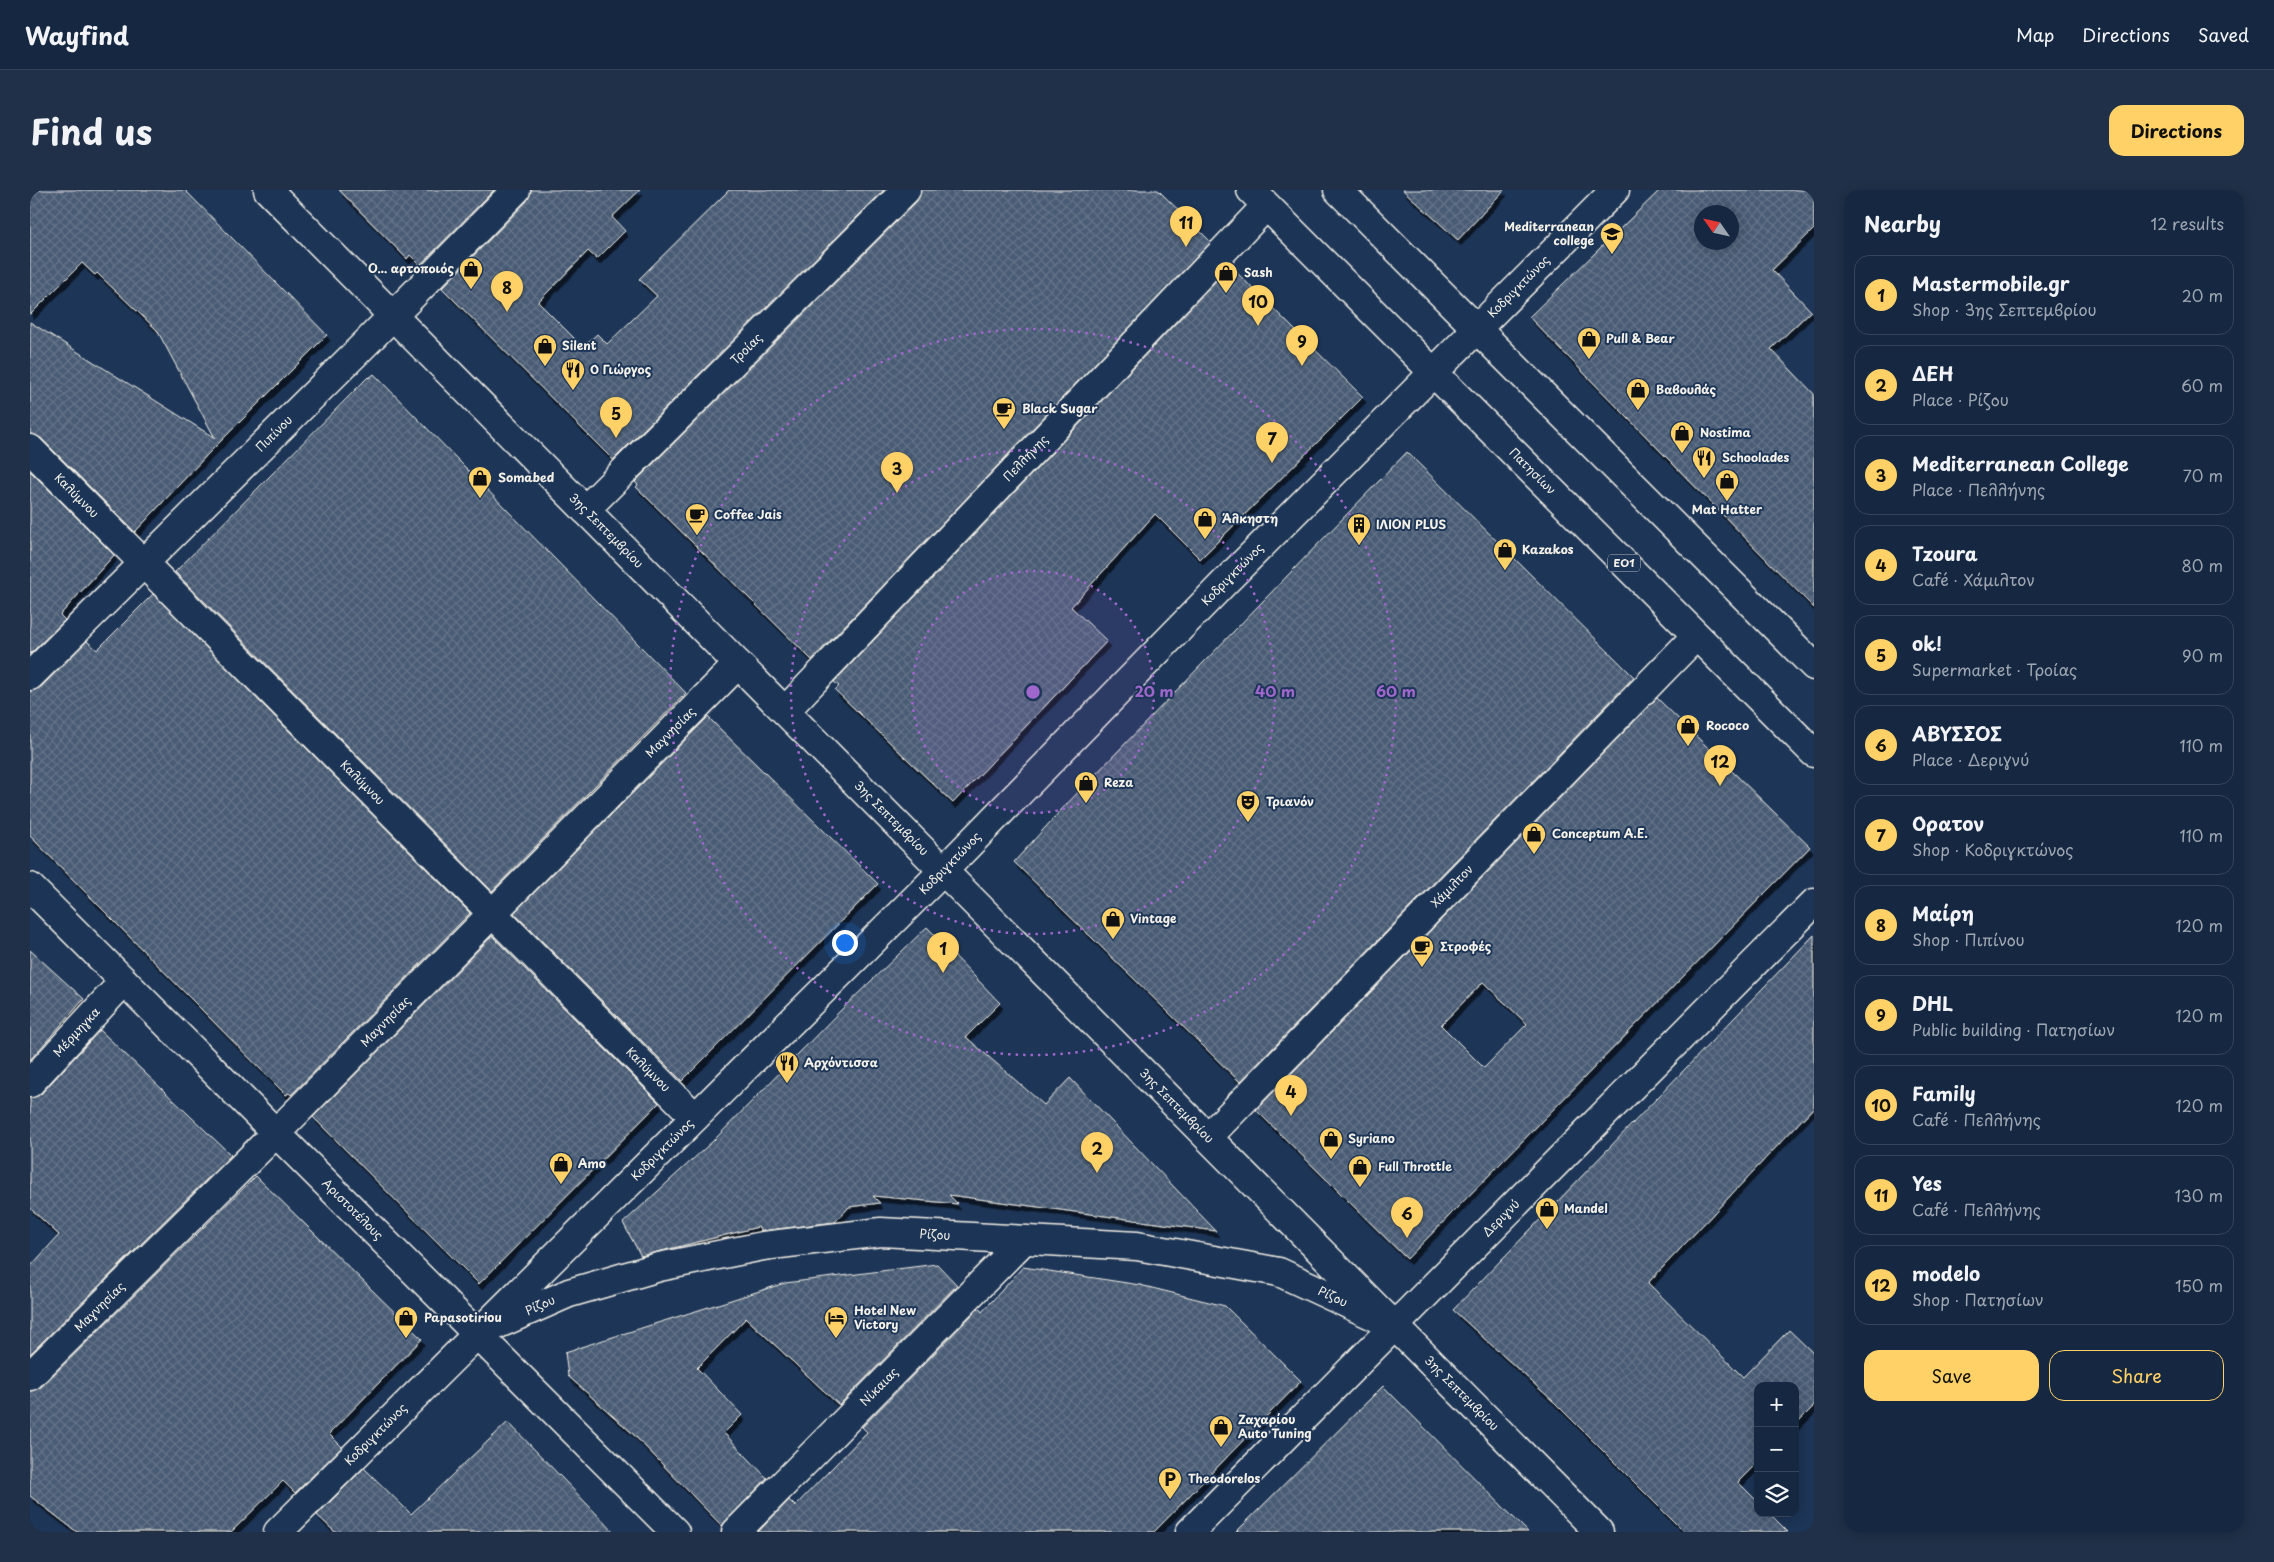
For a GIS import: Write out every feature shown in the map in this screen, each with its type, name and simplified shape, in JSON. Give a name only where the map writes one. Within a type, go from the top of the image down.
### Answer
[{"type":"street","name":"3ης Σεπτεμβρίου","points":[[268,190],[1600,1532]]},
{"type":"street","name":"Πιπίνου","points":[[30,676],[516,190]]},
{"type":"street","name":"Τροίας","points":[[586,510],[906,190]]},
{"type":"street","points":[[1338,190],[1814,666]]},
{"type":"street","name":"Κοδριγκτώνος","points":[[278,1532],[943,871],[1225,582],[1615,190]]},
{"type":"street","name":"Πατησίων","points":[[1258,198],[1814,753]]},
{"type":"street","name":"Πελλήνης","points":[[785,711],[956,531],[1258,198]]},
{"type":"street","name":"Καλύμνου","points":[[30,450],[695,1117]]},
{"type":"street","name":"Χάμιλτον","points":[[1208,1137],[1696,636]]},
{"type":"street","name":"Μαγνησίας","points":[[30,1376],[276,1133],[738,664]]},
{"type":"street","name":"Αριστοτέλους","points":[[30,887],[675,1532]]},
{"type":"street","name":"Δεριγνύ","points":[[1190,1532],[1814,903]]},
{"type":"street","name":"Μέρμηγκα","points":[[30,1083],[124,981]]},
{"type":"street","name":"Ρίζου","points":[[477,1334],[569,1293],[659,1267],[763,1246],[881,1232],[1137,1246],[1279,1272],[1395,1326]]},
{"type":"street","name":"Νίκαιας","points":[[736,1532],[1023,1241]]},
{"type":"building","points":[[30,190],[185,190],[327,335],[206,456],[135,532],[41,438],[30,434],[30,322],[215,438],[157,330],[97,273],[95,275],[82,263],[30,315]]},
{"type":"building","points":[[339,190],[494,190],[420,265],[410,255],[407,259]]},
{"type":"building","points":[[531,190],[640,190],[612,217],[625,231],[597,259],[588,251],[538,302],[583,347],[597,334],[607,344],[657,296],[639,279],[729,190],[884,190],[613,460],[442,288],[527,201]]},
{"type":"building","points":[[921,190],[1158,190],[1211,242],[812,660],[636,487],[638,485],[635,482],[917,201]]},
{"type":"building","points":[[1403,190],[1504,190],[1458,240]]},
{"type":"building","points":[[1660,190],[1814,190],[1814,229],[1772,270],[1811,311],[1771,349],[1814,394],[1814,608],[1529,317]]},
{"type":"building","points":[[1230,266],[1363,397],[1200,559],[1155,514],[1071,607],[1107,641],[953,803],[835,690],[839,686],[834,682]]},
{"type":"building","points":[[374,374],[686,693],[492,891],[175,572],[368,377]]},
{"type":"building","points":[[1407,452],[1634,677],[1240,1082],[1014,862],[1062,809]]},
{"type":"building","points":[[30,471],[114,555],[60,615],[65,620],[30,654]]},
{"type":"building","points":[[153,594],[470,913],[291,1095],[289,1093],[286,1095],[30,836],[30,691],[41,687],[87,641],[97,650]]},
{"type":"building","points":[[1657,698],[1810,847],[1407,1259],[1256,1110]],"holes":[[[1483,982],[1527,1024],[1484,1068],[1441,1025]]]},
{"type":"building","points":[[708,717],[878,884],[682,1081],[514,913]]},
{"type":"building","points":[[927,927],[1000,1003],[966,1037],[1044,1105],[1070,1078],[1216,1231],[949,1195],[958,1204],[873,1196],[880,1203],[849,1207],[835,1222],[761,1231],[758,1227],[641,1256],[623,1223],[714,1140],[841,1010]]},
{"type":"building","points":[[1814,935],[1814,1107],[1648,1283],[1743,1377],[1789,1330],[1814,1354],[1814,1406],[1799,1421],[1799,1382],[1754,1382],[1754,1466],[1738,1482],[1754,1498],[1754,1517],[1773,1517],[1788,1532],[1684,1532],[1554,1402],[1453,1310]]},
{"type":"building","points":[[492,936],[659,1103],[479,1284],[313,1117]]},
{"type":"building","points":[[30,950],[84,999],[30,1060]]},
{"type":"building","points":[[100,1030],[231,1155],[30,1354],[30,1267],[59,1235],[30,1208],[30,1098],[41,1094]]},
{"type":"building","points":[[256,1176],[422,1339],[329,1434],[342,1447],[295,1493],[283,1481],[231,1532],[77,1532],[30,1496],[30,1391],[41,1387]]},
{"type":"building","points":[[937,1264],[957,1285],[839,1405],[746,1318],[697,1368],[742,1415],[724,1433],[767,1478],[722,1526],[631,1432],[568,1376],[565,1352],[785,1283]]},
{"type":"building","points":[[1023,1267],[1140,1285],[1225,1306],[1301,1381],[1154,1532],[758,1532],[789,1500],[795,1506],[867,1432],[862,1427],[979,1308],[982,1312]]},
{"type":"building","points":[[1383,1386],[1528,1532],[1236,1532]]},
{"type":"building","points":[[508,1422],[614,1532],[335,1532],[317,1515],[364,1468],[411,1514]]},
{"type":"place","name":"Yes","points":[[1186,247]]},
{"type":"place","name":"Mediterranean college","points":[[1612,255]]},
{"type":"place","name":"Ο... αρτοποιός","points":[[471,290]]},
{"type":"place","name":"Sash","points":[[1226,294]]},
{"type":"place","name":"Μαίρη","points":[[507,312]]},
{"type":"place","name":"Family","points":[[1258,326]]},
{"type":"place","name":"Pull & Bear","points":[[1589,360]]},
{"type":"place","name":"DHL","points":[[1302,366]]},
{"type":"place","name":"Silent","points":[[545,367]]},
{"type":"place","name":"Ο Γιώργος","points":[[573,391]]},
{"type":"place","name":"Βαβουλάς","points":[[1638,411]]},
{"type":"place","name":"Black Sugar","points":[[1004,430]]},
{"type":"place","name":"ok!","points":[[616,438]]},
{"type":"place","name":"Nostima","points":[[1682,454]]},
{"type":"place","name":"Ορατον","points":[[1272,463]]},
{"type":"place","name":"Schoolades","points":[[1704,479]]},
{"type":"place","name":"Mediterranean College","points":[[897,493]]},
{"type":"place","name":"Somabed","points":[[480,499]]},
{"type":"place","name":"Mat Hatter","points":[[1727,502]]},
{"type":"place","name":"Coffee Jais","points":[[697,536]]},
{"type":"place","name":"Άλκηστη","points":[[1205,540]]},
{"type":"place","name":"ΙΛΙΟΝ PLUS","points":[[1359,546]]},
{"type":"place","name":"Kazakos","points":[[1505,571]]},
{"type":"place","name":"Rococo","points":[[1688,747]]},
{"type":"place","name":"modelo","points":[[1720,786]]},
{"type":"place","name":"Reza","points":[[1086,804]]},
{"type":"place","name":"Τριανόν","points":[[1248,823]]},
{"type":"place","name":"Conceptum Α.Ε.","points":[[1534,855]]},
{"type":"place","name":"Vintage","points":[[1113,940]]},
{"type":"place","name":"Στροφές","points":[[1422,968]]},
{"type":"place","name":"Mastermobile.gr","points":[[943,973]]},
{"type":"place","name":"Αρχόντισσα","points":[[787,1084]]},
{"type":"place","name":"Tzoura","points":[[1291,1116]]},
{"type":"place","name":"Syriano","points":[[1331,1160]]},
{"type":"place","name":"ΔΕΗ","points":[[1097,1173]]},
{"type":"place","name":"Amo","points":[[561,1185]]},
{"type":"place","name":"Full Throttle","points":[[1360,1188]]},
{"type":"place","name":"Mandel","points":[[1547,1230]]},
{"type":"place","name":"ΑΒΥΣΣΟΣ","points":[[1407,1238]]},
{"type":"place","name":"Papasotiriou","points":[[406,1339]]},
{"type":"place","name":"Hotel New Victory","points":[[836,1339]]},
{"type":"place","name":"Ζαχαρίου Auto Tuning","points":[[1221,1448]]},
{"type":"place","name":"Theodorelos","points":[[1170,1500]]}]
